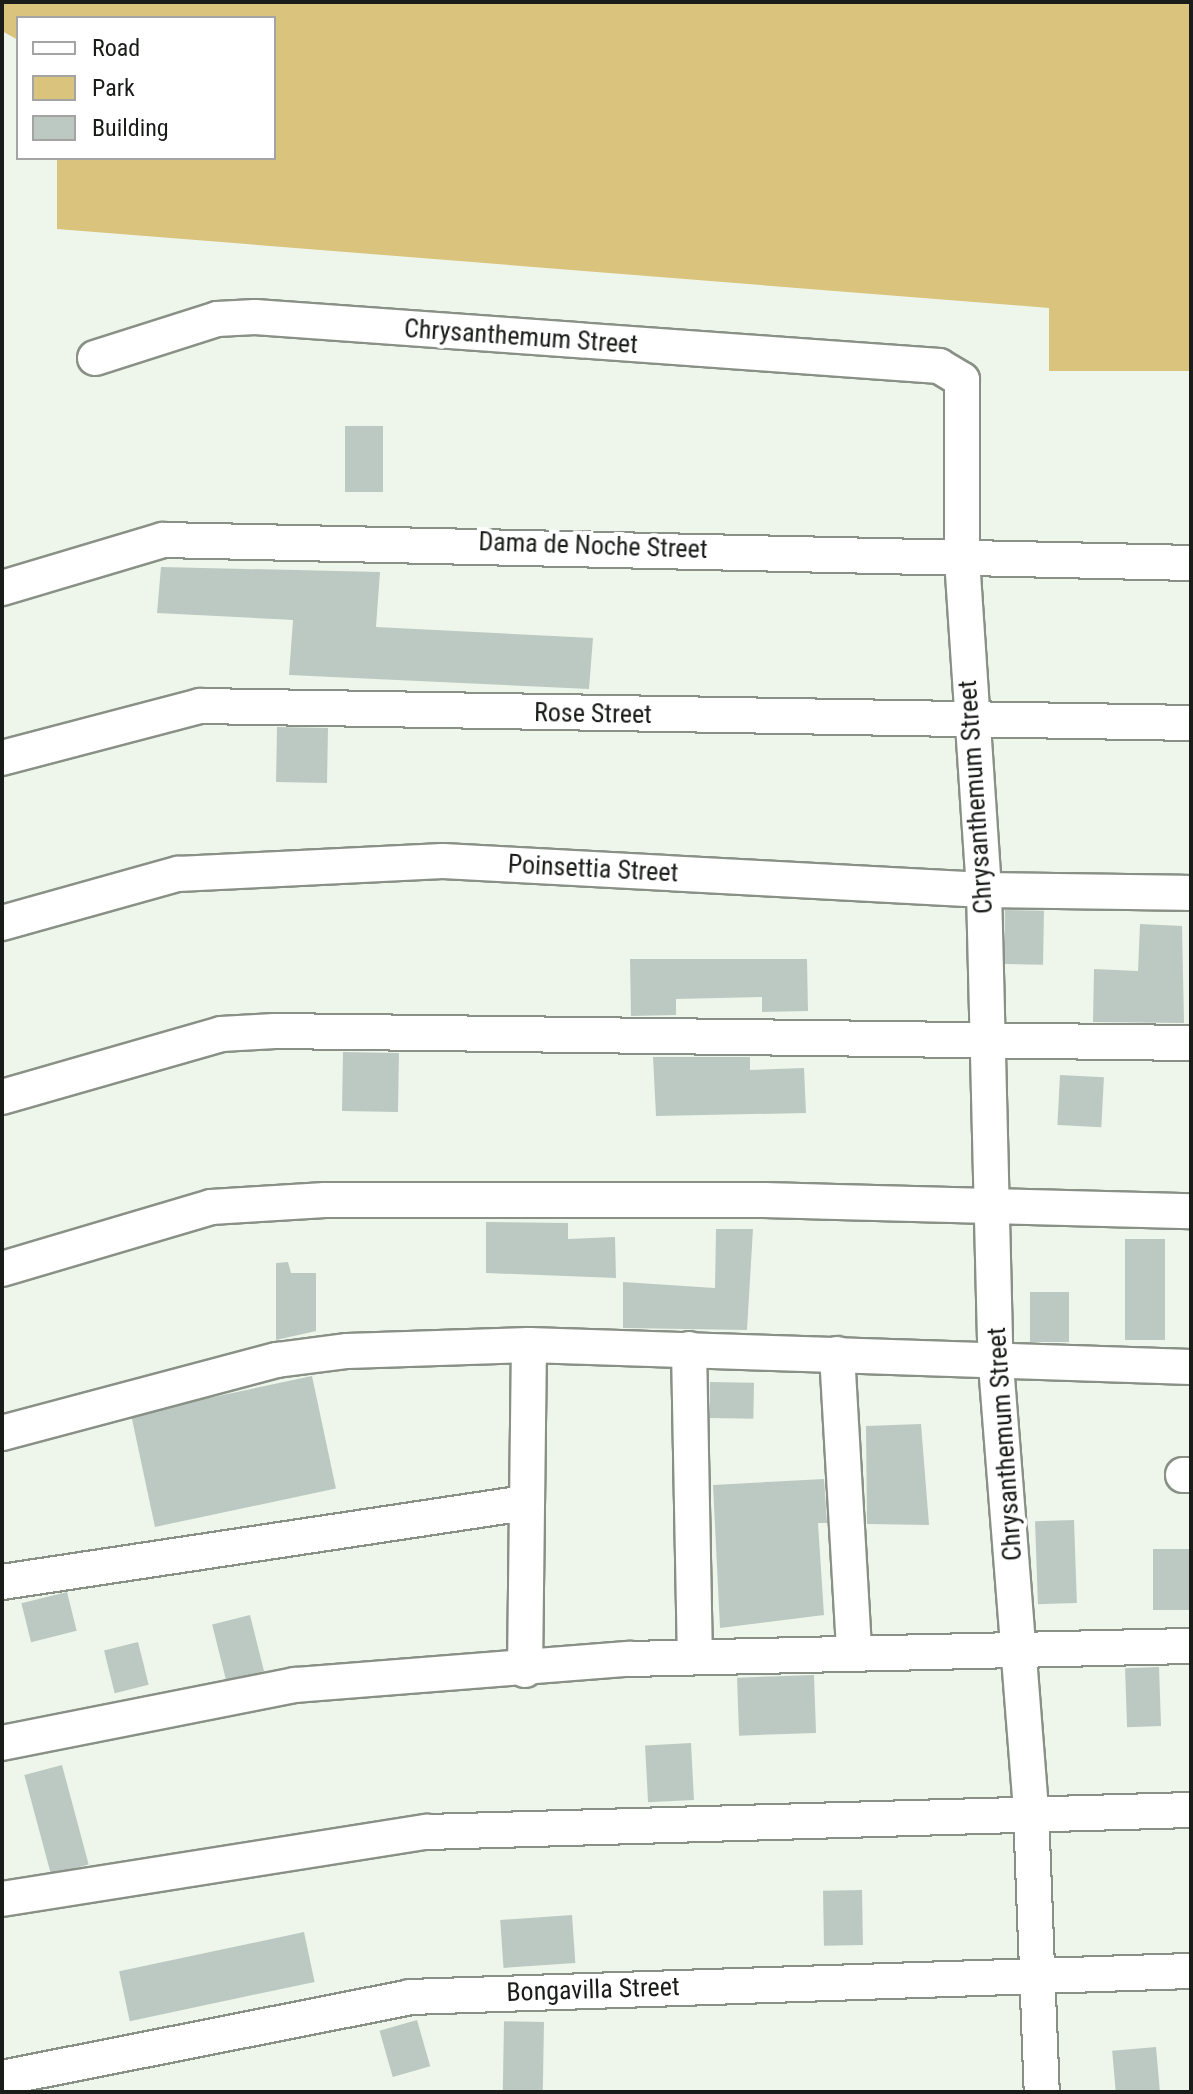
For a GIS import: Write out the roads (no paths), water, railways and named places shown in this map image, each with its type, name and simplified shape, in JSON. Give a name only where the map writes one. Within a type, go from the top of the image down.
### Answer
[{"type":"street","name":"Chrysanthemum Street","points":[[95,358],[217,319],[255,317],[939,366],[962,380],[965,393],[962,559],[970,722],[984,890],[987,1040],[997,1205],[996,1365],[1031,1812],[1042,2092]]},
{"type":"street","name":"Dama de Noche Street","points":[[2,588],[163,540],[1191,563]]},
{"type":"street","name":"Rose Street","points":[[2,758],[200,706],[970,722],[1191,723]]},
{"type":"street","name":"Poinsettia Street","points":[[2,923],[178,874],[443,861],[984,890],[1191,893]]},
{"type":"street","points":[[2,1097],[248,1032],[1191,1043]]},
{"type":"street","points":[[2,1269],[211,1207],[552,1197],[1191,1211]]},
{"type":"street","points":[[2,1433],[277,1360],[529,1345],[837,1354],[996,1365],[1191,1367]]},
{"type":"street","points":[[525,1670],[529,1345]]},
{"type":"street","points":[[689,1349],[695,1657]]},
{"type":"street","points":[[837,1354],[854,1651]]},
{"type":"street","points":[[2,1582],[525,1503]]},
{"type":"street","points":[[2,1743],[295,1685],[695,1657],[1020,1645],[1191,1646]]},
{"type":"street","points":[[2,1899],[427,1832],[1031,1812],[1191,1810]]},
{"type":"street","name":"Bongavilla Street","points":[[2,2078],[410,1997],[1037,1972],[1191,1971]]}]
